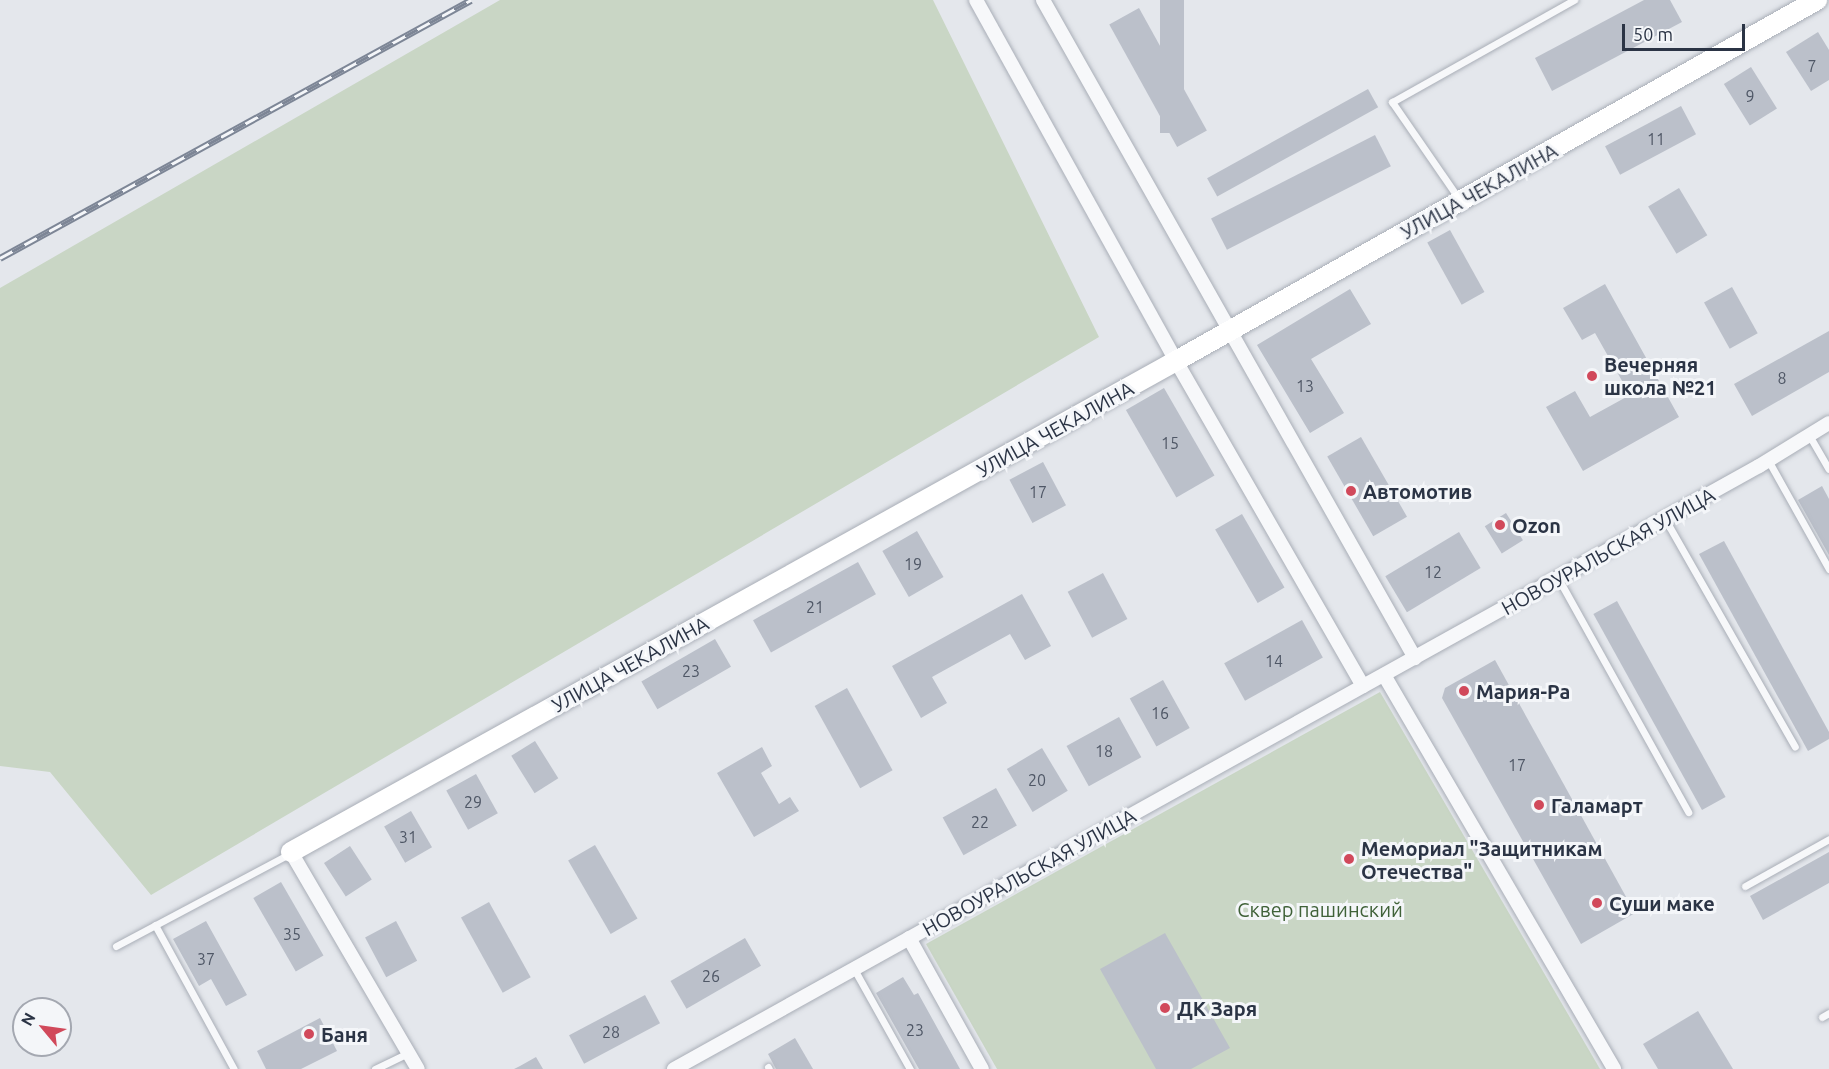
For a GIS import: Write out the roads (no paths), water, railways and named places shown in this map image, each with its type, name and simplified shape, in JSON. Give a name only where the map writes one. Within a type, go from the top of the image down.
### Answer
[{"type":"main road","name":"УЛИЦА ЧЕКАЛИНА","points":[[291,852],[1176,362],[1816,0]]},
{"type":"street","points":[[976,0],[1176,362],[1363,686]]},
{"type":"street","points":[[1043,0],[1415,658]]},
{"type":"street","name":"НОВОУРАЛЬСКАЯ УЛИЦА","points":[[674,1069],[1665,519],[1829,423]]},
{"type":"street","points":[[1384,675],[1614,1069]]},
{"type":"street","points":[[291,852],[418,1069]]},
{"type":"street","points":[[909,938],[982,1069]]},
{"type":"lane","points":[[1460,201],[1392,102],[1574,0]]},
{"type":"lane","points":[[1809,435],[1829,469]]},
{"type":"lane","points":[[1768,460],[1829,569]]},
{"type":"lane","points":[[1665,519],[1795,747]]},
{"type":"lane","points":[[1557,578],[1688,813]]},
{"type":"lane","points":[[1745,886],[1829,839]]},
{"type":"lane","points":[[116,946],[291,852]]},
{"type":"lane","points":[[155,925],[234,1069]]},
{"type":"lane","points":[[854,969],[910,1069]]},
{"type":"lane","points":[[375,1069],[408,1053]]},
{"type":"railway","points":[[0,258],[471,0]]},
{"type":"place","name":"Вечерняя школа №21","points":[[1592,376]]},
{"type":"place","name":"Автомотив","points":[[1351,491]]},
{"type":"place","name":"Ozon","points":[[1500,525]]},
{"type":"place","name":"Мария-Ра","points":[[1464,691]]},
{"type":"place","name":"Галамарт","points":[[1539,805]]},
{"type":"place","name":"Мемориал \"Защитникам Отечества\"","points":[[1349,859]]},
{"type":"place","name":"Суши маке","points":[[1597,903]]},
{"type":"place","name":"ДК Заря","points":[[1165,1008]]},
{"type":"place","name":"Баня","points":[[309,1034]]},
{"type":"park label","name":"Сквер пашинский","points":[[1320,909]]}]
